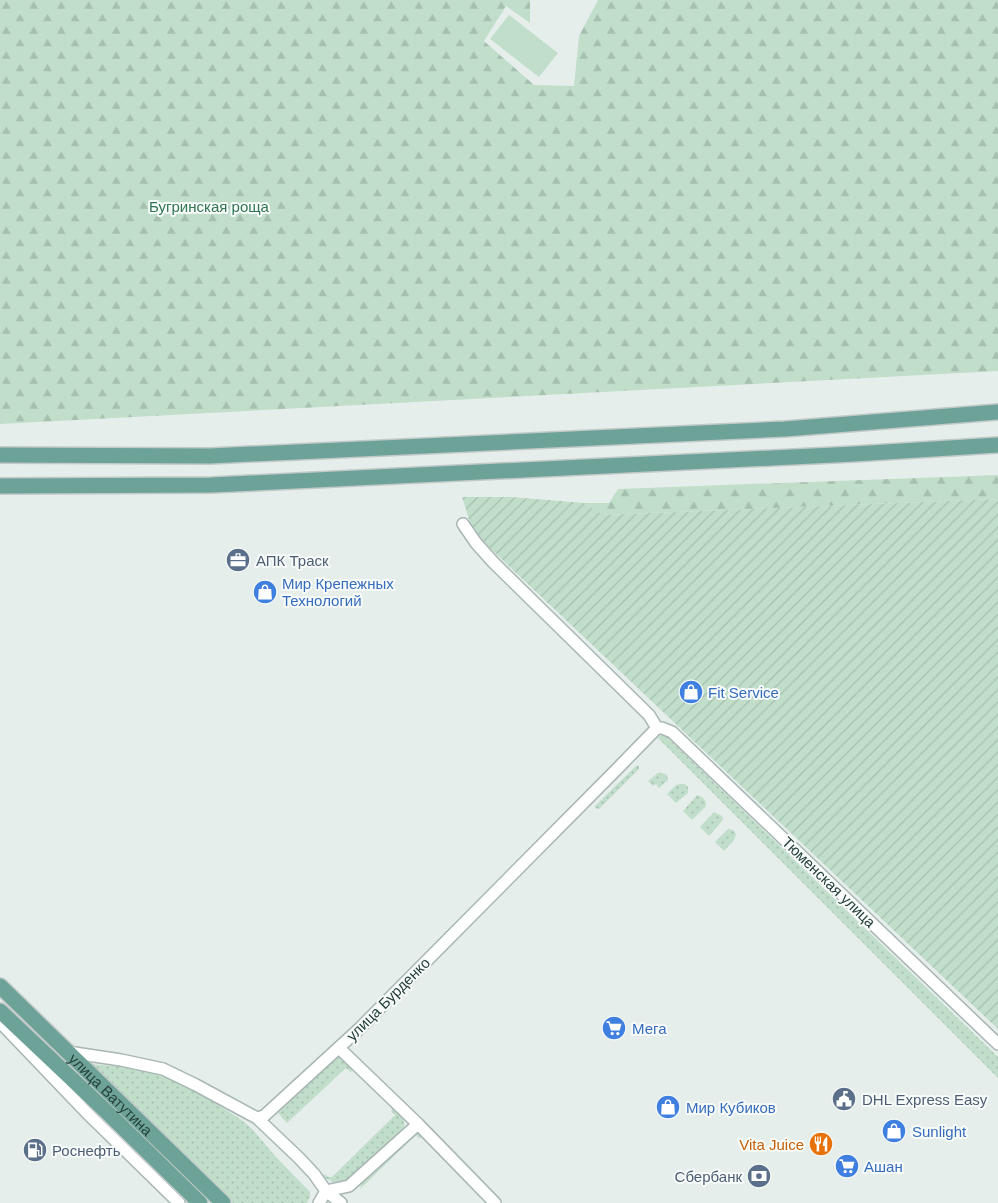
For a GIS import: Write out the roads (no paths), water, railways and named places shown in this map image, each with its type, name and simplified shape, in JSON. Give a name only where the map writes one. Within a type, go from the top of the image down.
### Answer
[{"type":"main road","points":[[0,454],[210,456],[785,429],[998,412]]},
{"type":"main road","points":[[0,486],[212,484],[845,455],[998,444]]},
{"type":"main road","name":"улица Ватутина","points":[[0,986],[68,1052],[115,1109],[200,1203]]},
{"type":"main road","name":"улица Ватутина","points":[[0,1012],[223,1203]]},
{"type":"street","points":[[463,524],[476,543],[494,562],[650,715],[657,728]]},
{"type":"street","name":"Тюменская улица","points":[[657,728],[672,732],[998,1044]]},
{"type":"street","name":"улица Бурденко","points":[[257,1118],[264,1116],[339,1048],[657,728]]},
{"type":"street","points":[[0,1022],[86,1112],[179,1203]]},
{"type":"street","points":[[339,1048],[418,1124],[495,1203]]},
{"type":"street","points":[[68,1052],[163,1069],[257,1118],[314,1174],[326,1191],[341,1203]]},
{"type":"street","points":[[319,1203],[326,1191],[349,1186],[418,1124]]},
{"type":"place","name":"АПК Траск","points":[[238,560]]},
{"type":"place","name":"Мир Крепежных Технологий","points":[[265,592]]},
{"type":"place","name":"Fit Service","points":[[691,692]]},
{"type":"place","name":"Мега","points":[[614,1028]]},
{"type":"place","name":"DHL Express Easy","points":[[844,1099]]},
{"type":"place","name":"Мир Кубиков","points":[[668,1107]]},
{"type":"place","name":"Sunlight","points":[[894,1131]]},
{"type":"place","name":"Vita Juice","points":[[821,1144]]},
{"type":"place","name":"Роснефть","points":[[35,1150]]},
{"type":"place","name":"Ашан","points":[[847,1166]]},
{"type":"place","name":"Сбербанк","points":[[759,1176]]},
{"type":"park label","name":"Бугринская роща","points":[[209,206]]}]
